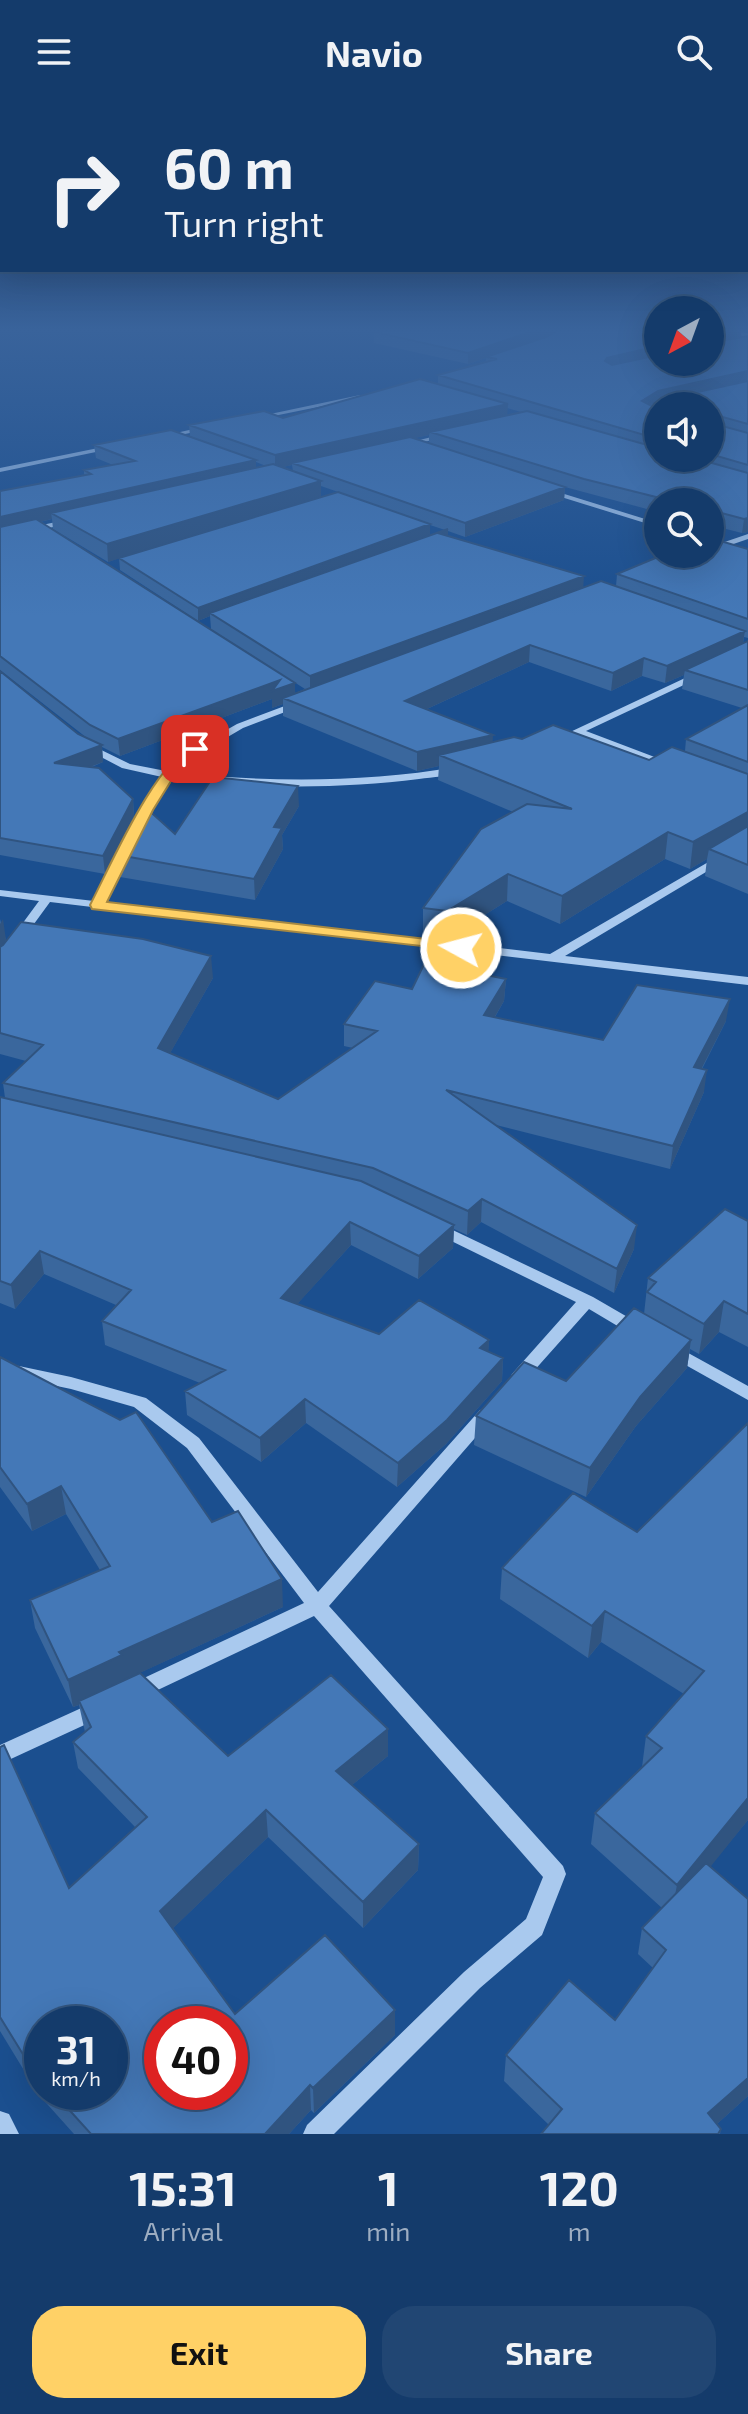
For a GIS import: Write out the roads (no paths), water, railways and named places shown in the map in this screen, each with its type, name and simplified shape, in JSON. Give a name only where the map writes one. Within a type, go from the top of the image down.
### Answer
[{"type":"street","points":[[152,439],[214,426]]},
{"type":"street","points":[[395,446],[460,432]]},
{"type":"street","points":[[167,436],[181,441]]},
{"type":"street","points":[[409,443],[424,448]]},
{"type":"street","points":[[0,470],[122,445]]},
{"type":"street","points":[[539,487],[644,521]]},
{"type":"street","points":[[0,536],[84,518]]},
{"type":"street","points":[[40,528],[53,536]]},
{"type":"street","points":[[725,544],[748,536]]},
{"type":"street","points":[[548,744],[705,671]]},
{"type":"street","points":[[97,905],[146,810],[176,763],[195,749],[240,726],[309,700],[296,692]]},
{"type":"street","points":[[577,731],[677,769]]},
{"type":"street","points":[[74,736],[86,746],[123,765],[170,776],[336,783],[410,779],[463,768]]},
{"type":"street","points":[[551,958],[748,842]]},
{"type":"street","points":[[0,893],[748,981]]},
{"type":"street","points":[[0,962],[46,900]]},
{"type":"street","points":[[421,1220],[587,1301],[748,1394]]},
{"type":"street","points":[[0,1755],[317,1606],[587,1301]]},
{"type":"street","points":[[0,1368],[140,1402],[193,1443],[317,1606],[555,1874],[534,1927],[472,1980],[316,2134]]},
{"type":"street","points":[[0,2123],[6,2134]]}]
